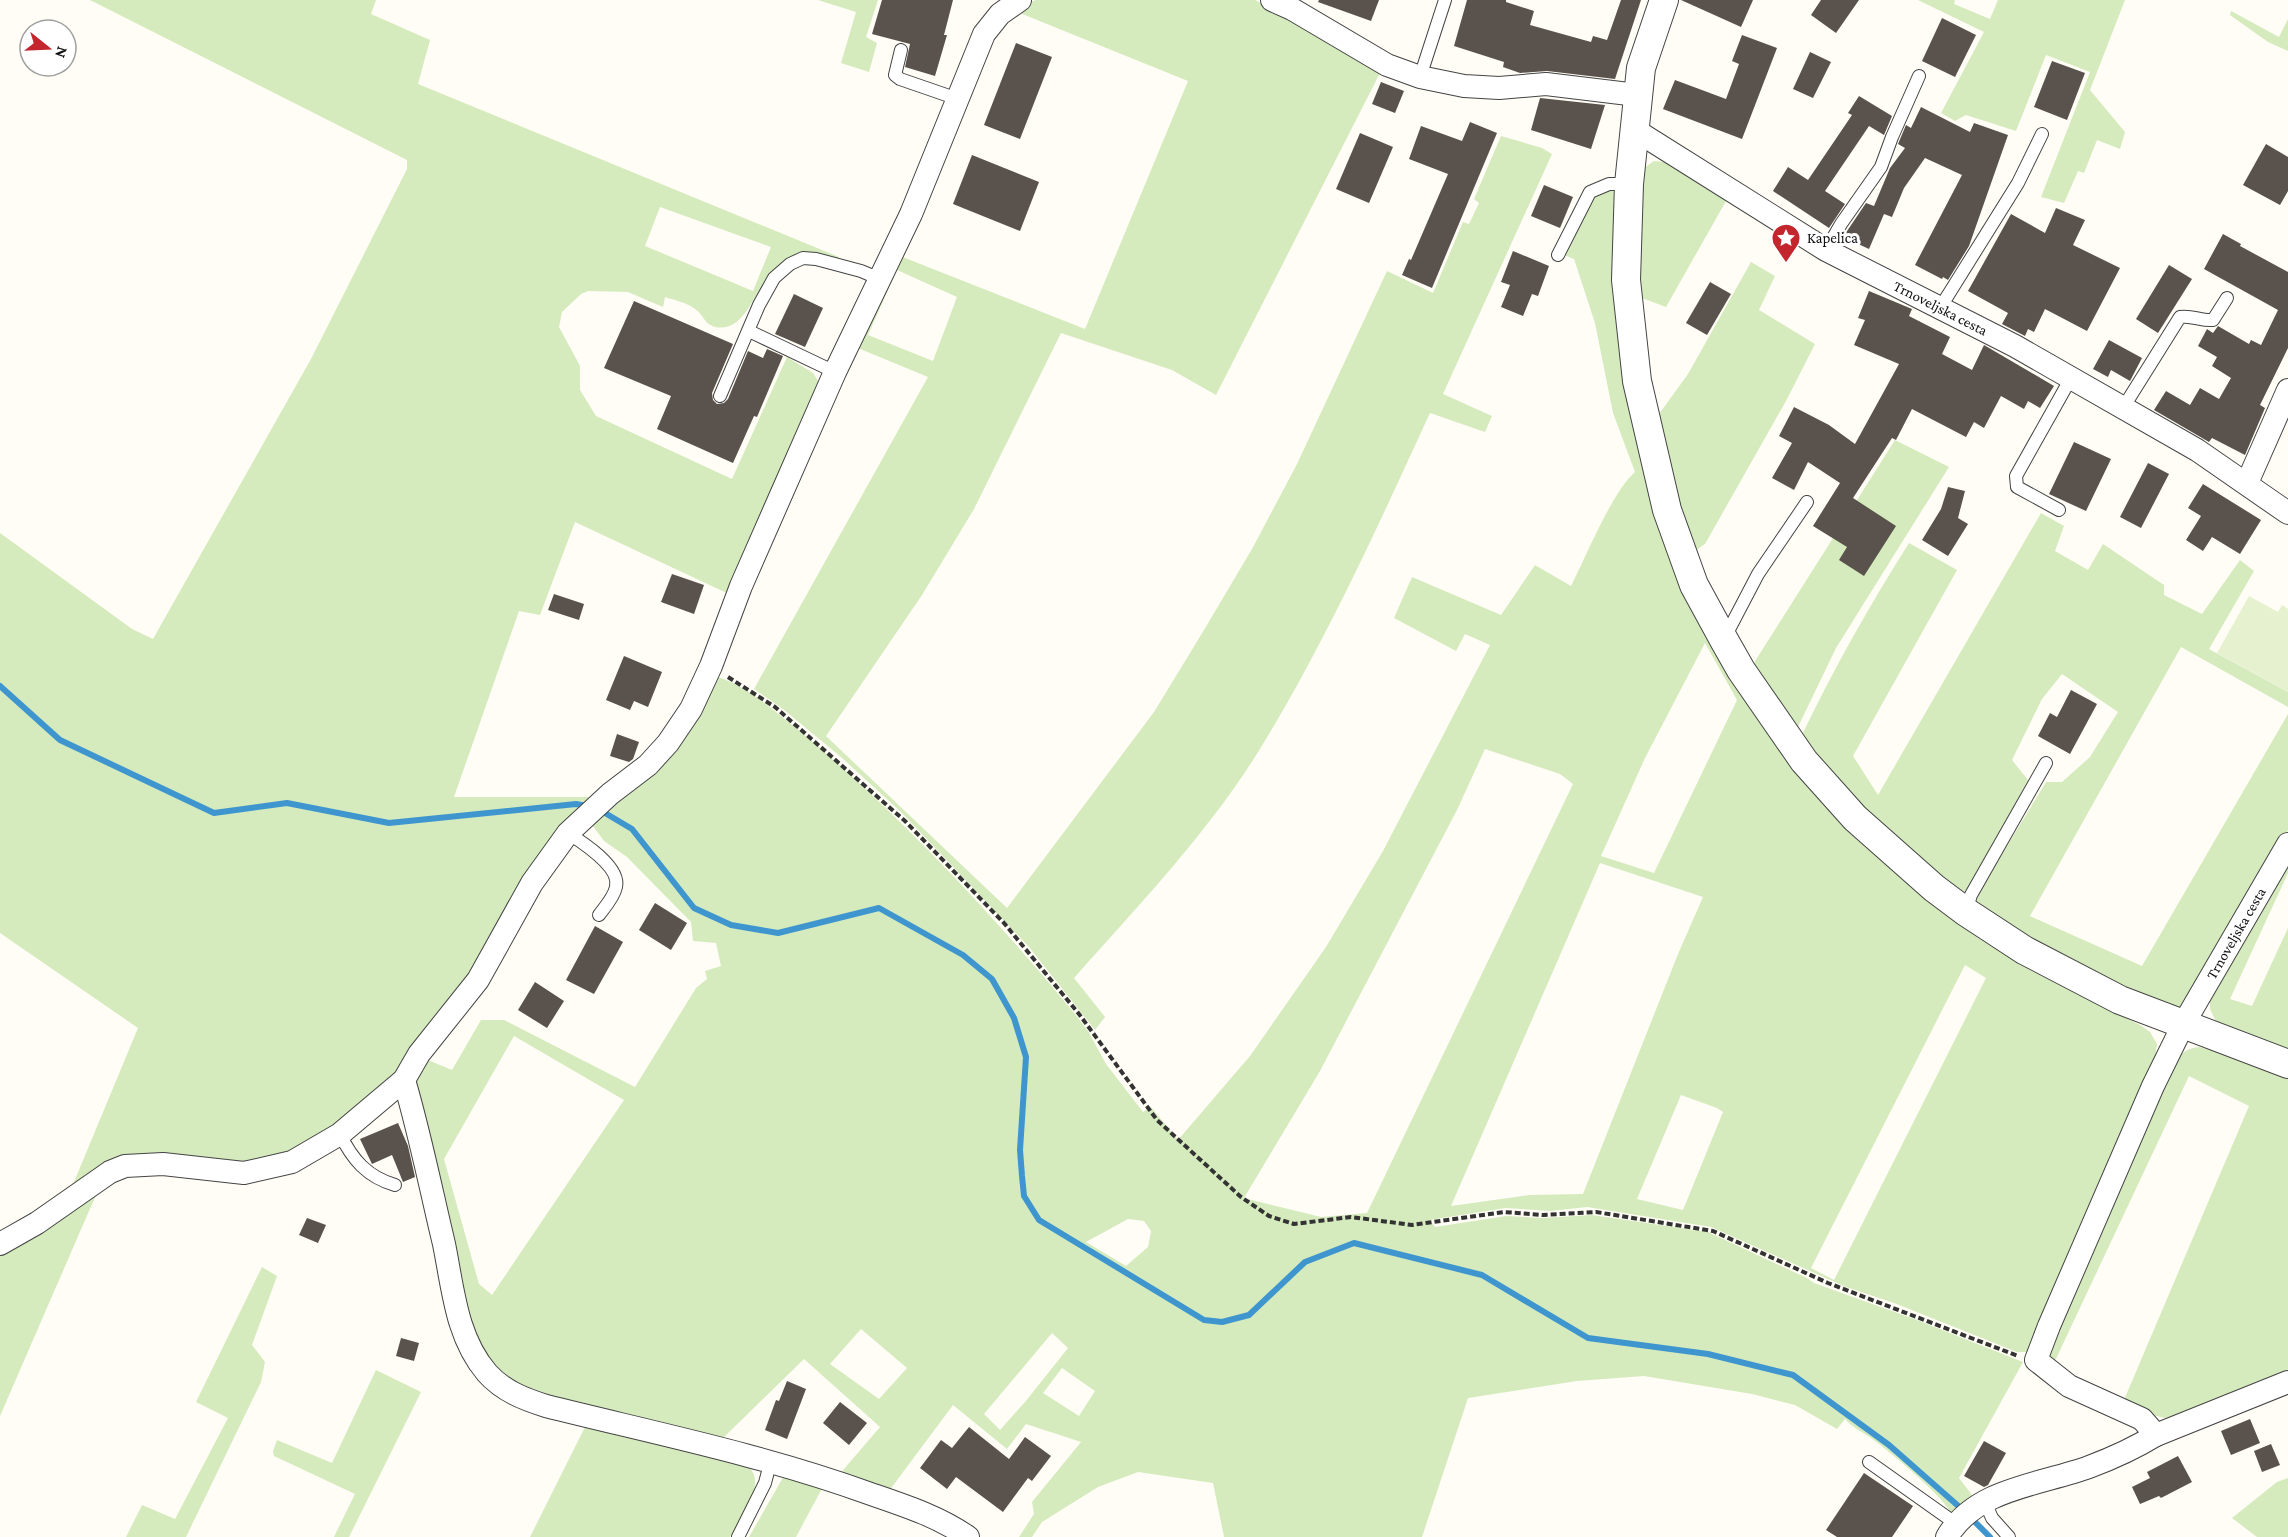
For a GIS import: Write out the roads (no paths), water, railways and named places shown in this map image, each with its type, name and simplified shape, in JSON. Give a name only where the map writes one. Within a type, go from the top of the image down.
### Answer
[{"type":"street","points":[[0,1244],[37,1223],[110,1172],[125,1166],[163,1164],[244,1173],[292,1162],[340,1134],[404,1080],[419,1054],[478,980],[532,883],[568,833],[648,765],[669,743],[691,709],[711,666],[741,585],[835,372],[911,214],[984,34],[1000,14],[1020,0]]},
{"type":"street","points":[[1272,0],[1292,9],[1387,65],[1420,77],[1464,86],[1499,88],[1546,84],[1637,96]]},
{"type":"street","points":[[1664,0],[1641,68],[1637,96],[1629,184],[1626,280],[1637,381],[1667,510],[1694,585],[1724,640],[1742,670],[1811,769],[1855,818],[1934,888],[1965,912],[2024,950],[2120,1000],[2288,1064]]},
{"type":"street","name":"Trnoveljska cesta","points":[[1635,130],[1826,250],[2014,346],[2197,450],[2288,513]]},
{"type":"street","points":[[2247,483],[2288,390]]},
{"type":"street","name":"Trnoveljska cesta","points":[[2157,1435],[2142,1419],[2069,1386],[2036,1360],[2153,1086],[2184,1023],[2288,844]]},
{"type":"street","points":[[404,1080],[444,1247],[456,1311],[464,1333],[486,1372],[520,1398],[771,1460],[929,1514],[968,1537]]},
{"type":"street","points":[[1953,1527],[1980,1504],[1997,1496],[2088,1467],[2129,1451],[2157,1435],[2288,1382]]},
{"type":"lane","points":[[1420,77],[1445,0]]},
{"type":"lane","points":[[901,50],[895,75],[900,79],[958,99]]},
{"type":"lane","points":[[1826,250],[1841,224],[1881,167],[1919,76]]},
{"type":"lane","points":[[1940,308],[2007,202],[2042,134]]},
{"type":"lane","points":[[1558,255],[1590,192],[1609,184],[1629,184]]},
{"type":"lane","points":[[720,396],[759,305],[774,278],[790,264],[803,258],[851,268],[880,279]]},
{"type":"lane","points":[[2123,408],[2180,317],[2188,315],[2203,321],[2213,320],[2227,298]]},
{"type":"lane","points":[[749,331],[835,372]]},
{"type":"lane","points":[[2060,510],[2017,487],[2016,476],[2071,378]]},
{"type":"lane","points":[[1724,640],[1758,574],[1807,502]]},
{"type":"lane","points":[[1965,912],[1971,895],[2046,763]]},
{"type":"lane","points":[[568,833],[584,843],[608,865],[615,875],[617,886],[599,915]]},
{"type":"lane","points":[[340,1134],[349,1153],[360,1166],[380,1181],[395,1185]]},
{"type":"lane","points":[[738,1537],[765,1483],[771,1460]]},
{"type":"lane","points":[[1869,1462],[1953,1527]]},
{"type":"lane","points":[[1980,1504],[2009,1537]]},
{"type":"waterway","points":[[0,686],[60,740],[214,813],[287,803],[389,823],[576,804],[587,806]]},
{"type":"waterway","points":[[600,810],[632,829],[694,908],[731,925],[778,933],[879,908],[963,955],[992,979],[1014,1018],[1026,1057],[1020,1150],[1024,1196],[1039,1220],[1204,1320],[1222,1322],[1249,1315],[1305,1262],[1354,1243],[1482,1275],[1588,1338],[1708,1354],[1793,1375],[1889,1445],[1964,1511]]},
{"type":"waterway","points":[[1971,1518],[1990,1537]]},
{"type":"place","name":"Kapelica","points":[[1786,264]]}]
